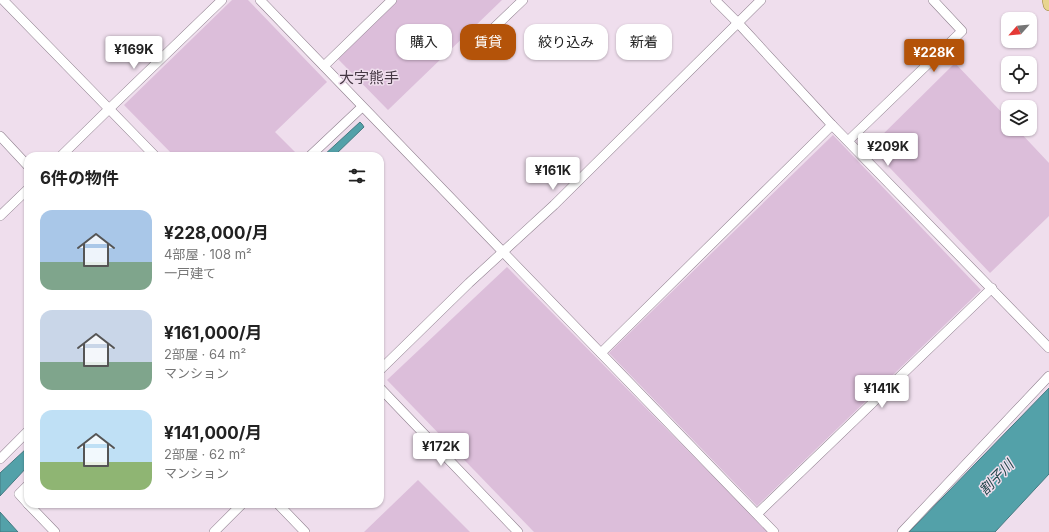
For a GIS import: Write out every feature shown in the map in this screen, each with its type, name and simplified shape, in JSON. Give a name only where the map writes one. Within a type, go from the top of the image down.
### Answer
[{"type":"main road","points":[[1048,0],[1049,5]]},
{"type":"street","points":[[2,0],[151,152]]},
{"type":"street","points":[[65,152],[222,0]]},
{"type":"street","points":[[260,0],[774,532]]},
{"type":"street","points":[[324,66],[392,0]]},
{"type":"street","points":[[498,24],[523,0]]},
{"type":"street","points":[[714,0],[738,23],[832,125],[1049,348]]},
{"type":"street","points":[[384,366],[469,283],[554,205],[761,0]]},
{"type":"street","points":[[848,141],[962,31],[932,0]]},
{"type":"street","points":[[314,152],[362,107]]},
{"type":"street","points":[[601,353],[832,125]]},
{"type":"street","points":[[0,136],[24,162]]},
{"type":"street","points":[[0,216],[24,193]]},
{"type":"street","points":[[757,514],[992,288]]},
{"type":"street","points":[[902,532],[1049,376]]},
{"type":"street","points":[[384,392],[518,532]]},
{"type":"street","points":[[0,459],[24,437]]},
{"type":"street","points":[[24,489],[19,494],[24,500]]},
{"type":"street","points":[[32,508],[55,532]]},
{"type":"street","points":[[214,532],[238,508]]},
{"type":"street","points":[[282,508],[305,532]]},
{"type":"shaded area","points":[[232,0],[248,0],[327,82],[275,132],[295,152],[170,152],[124,105]]},
{"type":"shaded area","points":[[397,0],[502,0],[477,24],[460,24],[460,41],[452,48],[452,24],[396,24],[396,60],[440,60],[388,110],[337,58]]},
{"type":"shaded area","points":[[955,63],[1001,112],[1001,136],[1024,136],[1049,163],[1049,216],[990,273],[870,147]]},
{"type":"shaded area","points":[[833,135],[981,290],[757,506],[609,353]]},
{"type":"shaded area","points":[[507,267],[768,532],[534,532],[387,380]]},
{"type":"shaded area","points":[[418,480],[470,532],[364,532]]},
{"type":"water","points":[[360,122],[362,124],[364,127],[338,152],[327,152]]},
{"type":"water","name":"割子川","points":[[1049,388],[1049,474],[995,532],[909,532]]},
{"type":"water","points":[[24,451],[24,470],[0,496],[0,473]]},
{"type":"water","points":[[0,512],[18,532],[0,532]]},
{"type":"district","name":"大字熊手","points":[[369,77]]}]
